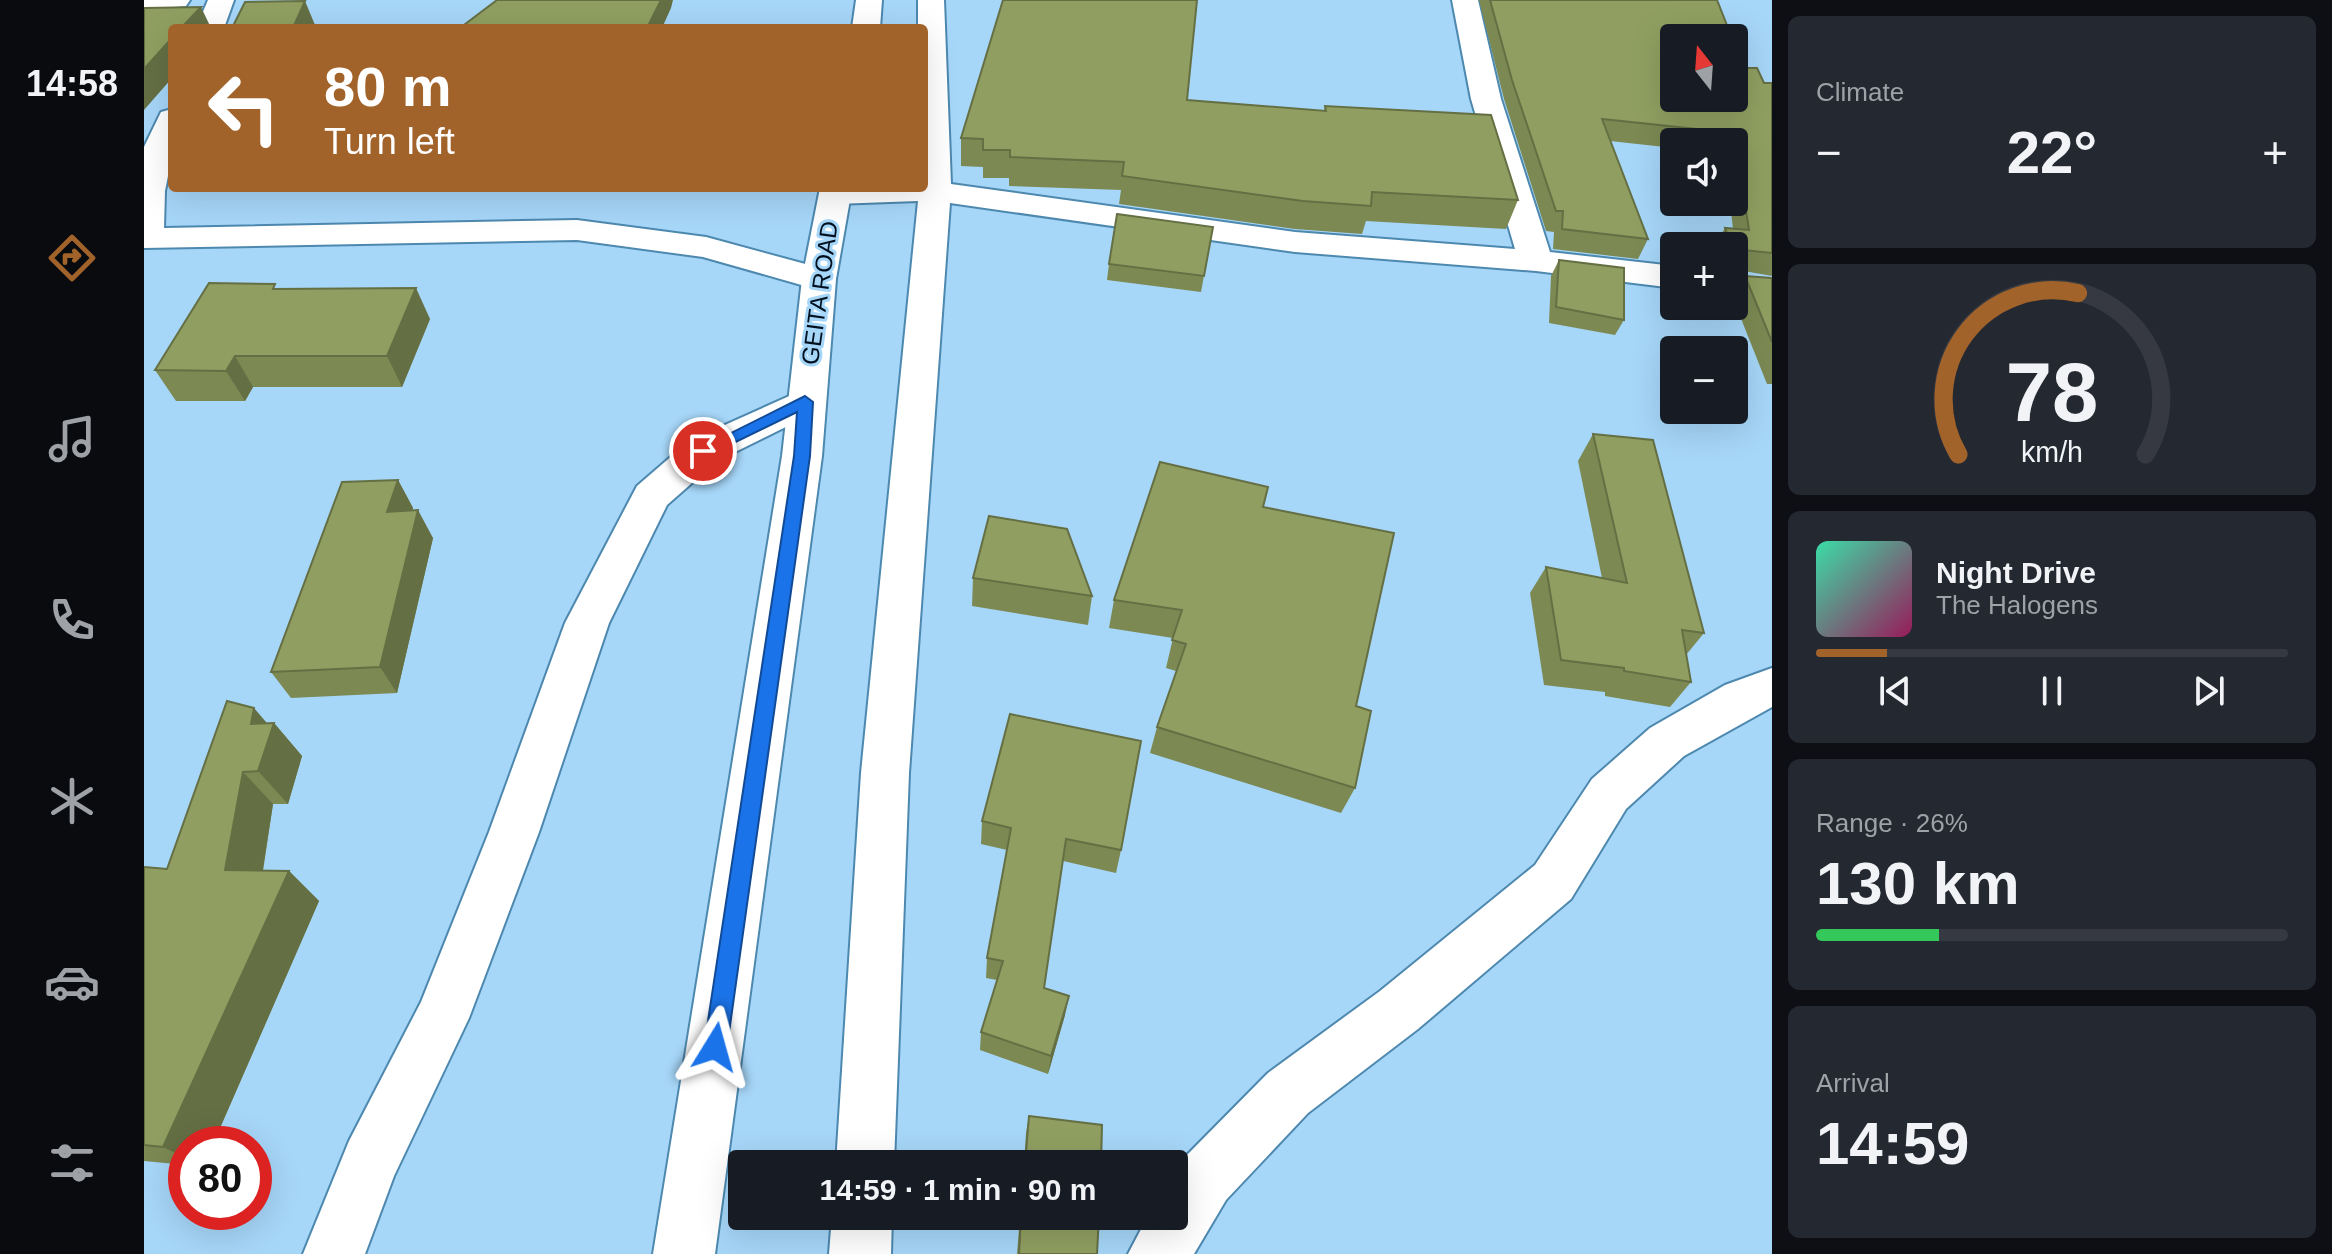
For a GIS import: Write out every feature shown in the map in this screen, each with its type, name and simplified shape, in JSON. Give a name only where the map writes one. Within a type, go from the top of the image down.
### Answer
[{"type":"main road","points":[[144,2],[177,0]]},
{"type":"main road","points":[[212,24],[221,0]]},
{"type":"main road","points":[[866,24],[869,0]]},
{"type":"main road","points":[[866,1150],[885,773],[935,191],[931,0]]},
{"type":"main road","points":[[1465,0],[1486,99],[1536,261]]},
{"type":"main road","points":[[168,127],[150,169],[146,238],[577,230],[706,247],[819,279]]},
{"type":"main road","points":[[928,191],[1295,242],[1536,261],[1660,275]]},
{"type":"main road","name":"GEITA ROAD","points":[[684,1254],[802,456],[819,279],[836,192]]},
{"type":"main road","points":[[334,1254],[370,1162],[442,1018],[514,832],[587,623],[651,496],[703,451],[805,402]]},
{"type":"main road","points":[[1159,1254],[1205,1179],[1288,1093],[1399,1010],[1553,882],[1609,794],[1667,742],[1741,699],[1772,687]]},
{"type":"main road","points":[[860,1254],[861,1230]]},
{"type":"building","points":[[497,0],[661,0],[649,24],[465,24]]},
{"type":"building","points":[[1003,0],[1197,0],[1187,100],[1326,111],[1325,106],[1491,115],[1518,200],[1372,192],[1371,206],[1303,201],[1122,176],[1124,162],[1010,157],[1010,150],[983,150],[983,139],[961,138]]},
{"type":"building","points":[[1490,0],[1717,0],[1726,24],[1660,24],[1660,112],[1748,112],[1748,68],[1757,68],[1764,83],[1772,83],[1772,253],[1748,250],[1748,232],[1727,232],[1725,228],[1749,230],[1748,128],[1687,128],[1602,119],[1648,239],[1562,229],[1563,211],[1556,211],[1512,80]]},
{"type":"building","points":[[305,1],[295,24],[234,24],[245,2]]},
{"type":"building","points":[[201,7],[185,24],[168,24],[168,42],[144,69],[144,8]]},
{"type":"building","points":[[1117,214],[1213,227],[1204,276],[1109,264]]},
{"type":"building","points":[[1559,260],[1624,268],[1624,320],[1556,307]]},
{"type":"building","points":[[1748,276],[1772,278],[1772,342],[1748,283]]},
{"type":"building","points":[[209,283],[275,284],[273,289],[416,288],[387,356],[235,356],[226,371],[155,370]]},
{"type":"building","points":[[1593,434],[1653,440],[1704,633],[1682,630],[1691,682],[1624,671],[1624,668],[1561,660],[1546,567],[1627,583]]},
{"type":"building","points":[[1160,462],[1268,487],[1263,507],[1394,533],[1356,706],[1371,711],[1355,788],[1157,727],[1186,644],[1172,640],[1182,610],[1114,600]]},
{"type":"building","points":[[398,480],[387,512],[418,510],[380,667],[271,672],[342,482]]},
{"type":"building","points":[[989,516],[1067,529],[1092,596],[973,578]]},
{"type":"building","points":[[227,701],[254,708],[251,724],[274,723],[258,771],[243,772],[225,870],[289,871],[173,1126],[168,1126],[163,1147],[144,1145],[144,867],[167,869]]},
{"type":"building","points":[[1010,714],[1141,741],[1121,850],[1066,839],[1044,988],[1069,996],[1051,1056],[981,1032],[1003,961],[987,958],[1011,828],[982,821]]},
{"type":"building","points":[[1029,1116],[1102,1125],[1101,1150],[1026,1150]]},
{"type":"building","points":[[1020,1230],[1098,1230],[1097,1254],[1019,1254]]},
{"type":"route","points":[[703,451],[805,402],[802,456],[715,1047]]}]
